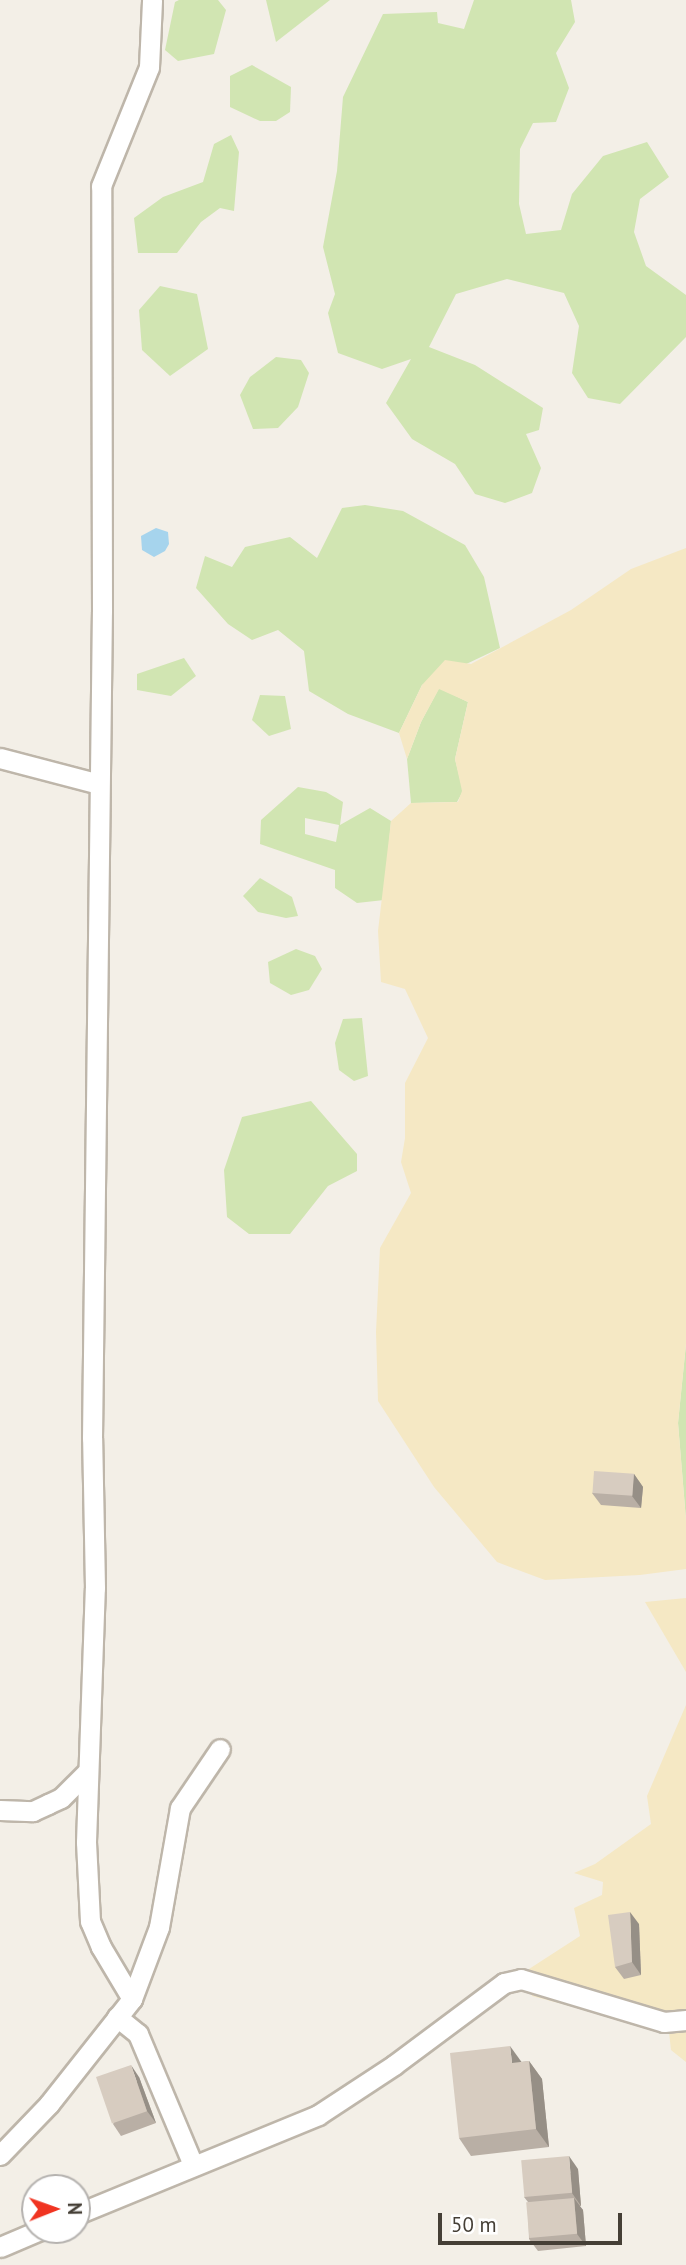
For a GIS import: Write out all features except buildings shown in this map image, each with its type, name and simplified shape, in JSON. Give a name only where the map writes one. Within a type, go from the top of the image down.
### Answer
[{"type":"street","points":[[132,1998],[101,1947],[90,1921],[86,1830],[95,1588],[92,1438],[99,784],[101,186],[149,67],[152,0]]},
{"type":"street","points":[[0,758],[99,784]]},
{"type":"street","points":[[0,2155],[49,2104],[132,1998],[159,1927],[180,1808],[220,1749]]},
{"type":"street","points":[[0,1810],[33,1811],[61,1798],[88,1771]]},
{"type":"street","points":[[48,1804],[67,1809],[86,1830]]},
{"type":"street","points":[[91,2208],[318,2115],[394,2065],[504,1983],[521,1979],[664,2022],[686,2020]]},
{"type":"street","points":[[117,2017],[138,2034],[193,2165]]},
{"type":"street","points":[[0,2247],[21,2238]]},
{"type":"green space","points":[[218,0],[226,10],[214,54],[178,61],[165,50],[175,2]]},
{"type":"green space","points":[[266,0],[330,0],[276,42]]},
{"type":"green space","points":[[474,0],[571,0],[575,22],[556,53],[569,88],[556,122],[533,123],[520,149],[519,204],[526,234],[561,230],[572,194],[603,156],[647,142],[669,177],[640,199],[634,232],[646,266],[686,295],[686,337],[620,404],[588,398],[572,373],[579,326],[564,293],[507,279],[456,294],[429,347],[475,365],[543,408],[539,430],[526,434],[541,468],[532,493],[505,503],[475,494],[455,464],[412,439],[386,403],[411,359],[382,369],[338,353],[328,313],[335,294],[323,247],[337,171],[343,97],[383,14],[437,12],[438,23],[464,29]]},
{"type":"green space","points":[[252,65],[291,87],[290,112],[276,121],[260,121],[230,107],[230,76]]},
{"type":"green space","points":[[231,135],[239,152],[234,211],[220,208],[201,222],[177,253],[138,253],[134,218],[163,197],[203,182],[214,144]]},
{"type":"green space","points":[[160,286],[197,294],[208,349],[170,376],[142,350],[139,310]]},
{"type":"green space","points":[[276,357],[301,360],[309,373],[298,407],[278,428],[253,429],[240,395],[250,377]]},
{"type":"green space","points":[[365,505],[403,511],[465,545],[484,577],[500,648],[422,685],[399,733],[348,714],[309,691],[304,651],[278,630],[252,640],[228,624],[196,588],[205,556],[232,567],[245,547],[290,537],[317,558],[342,508]]},
{"type":"green space","points":[[184,658],[196,676],[171,696],[137,690],[137,674]]},
{"type":"green space","points":[[439,688],[468,702],[455,759],[463,791],[457,802],[411,803],[407,759],[421,722]]},
{"type":"green space","points":[[260,695],[285,696],[291,729],[269,736],[252,720]]},
{"type":"green space","points":[[298,787],[326,792],[343,802],[340,825],[370,808],[391,821],[384,900],[357,903],[335,888],[335,870],[260,844],[261,820]],"holes":[[[305,818],[339,825],[336,842],[305,834]]]},
{"type":"green space","points":[[260,878],[292,897],[298,916],[286,918],[258,912],[243,896]]},
{"type":"green space","points":[[296,949],[315,956],[322,969],[309,990],[291,995],[270,983],[268,962]]},
{"type":"green space","points":[[362,1018],[368,1076],[354,1081],[339,1070],[335,1043],[343,1019]]},
{"type":"green space","points":[[311,1101],[357,1154],[357,1171],[328,1186],[290,1234],[249,1234],[227,1217],[224,1170],[242,1117]]},
{"type":"green space","points":[[686,1344],[686,1520],[678,1423]]},
{"type":"sand","points":[[686,548],[686,1344],[678,1423],[686,1520],[686,1569],[640,1575],[545,1580],[497,1562],[434,1487],[378,1401],[376,1332],[380,1248],[411,1193],[401,1162],[405,1138],[405,1083],[428,1038],[405,989],[381,982],[378,931],[391,821],[411,803],[458,802],[462,791],[455,759],[468,702],[439,689],[421,722],[407,759],[399,733],[422,685],[445,660],[471,664],[571,610],[631,569]]},
{"type":"sand","points":[[686,1598],[686,1672],[645,1602]]},
{"type":"sand","points":[[686,1705],[686,2062],[671,2050],[669,2032],[532,1996],[529,1969],[580,1936],[574,1908],[602,1895],[603,1882],[574,1873],[595,1864],[651,1824],[647,1796]]},
{"type":"water","points":[[156,528],[168,532],[169,544],[165,551],[154,557],[142,550],[141,536]]}]
